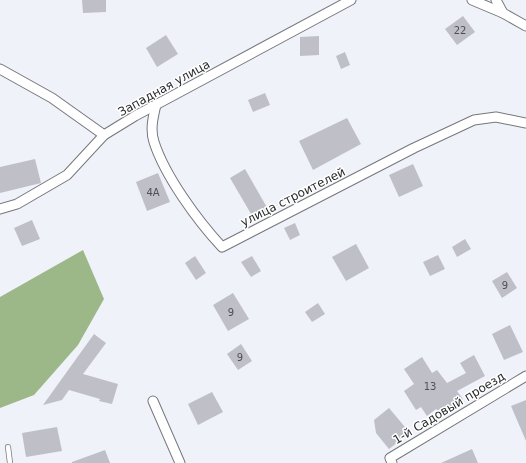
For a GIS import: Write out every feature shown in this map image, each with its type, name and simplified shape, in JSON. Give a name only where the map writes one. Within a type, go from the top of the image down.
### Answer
[{"type":"street","name":"Западная улица","points":[[0,209],[17,204],[67,175],[104,135],[156,105],[351,0]]},
{"type":"street","points":[[472,0],[503,13],[526,26]]},
{"type":"street","points":[[496,0],[503,13]]},
{"type":"street","points":[[0,69],[52,98],[104,135]]},
{"type":"street","name":"улица строителей","points":[[156,105],[152,120],[153,141],[175,185],[208,231],[222,247],[414,148],[474,120],[496,117],[526,123]]},
{"type":"street","name":"1-й Садовый проезд","points":[[392,463],[390,458],[526,376]]},
{"type":"street","points":[[153,401],[180,463]]},
{"type":"lane","points":[[8,447],[10,463]]},
{"type":"green space","points":[[83,250],[104,299],[78,345],[34,395],[0,408],[0,297]]},
{"type":"building","points":[[82,0],[106,0],[106,12],[83,13]]},
{"type":"building","points":[[463,16],[475,32],[457,45],[445,29]]},
{"type":"building","points":[[166,35],[178,54],[157,67],[146,48]]},
{"type":"building","points":[[319,36],[319,55],[300,56],[300,37]]},
{"type":"building","points":[[345,52],[350,65],[341,69],[336,56]]},
{"type":"building","points":[[265,93],[270,105],[253,112],[248,100]]},
{"type":"building","points":[[347,118],[361,144],[313,170],[299,141]]},
{"type":"building","points":[[35,159],[41,183],[0,193],[0,167]]},
{"type":"building","points":[[413,164],[423,186],[399,197],[389,175]]},
{"type":"building","points":[[245,169],[269,211],[254,219],[230,178]]},
{"type":"building","points":[[158,173],[170,202],[147,211],[136,182]]},
{"type":"building","points":[[32,220],[40,239],[22,246],[14,228]]},
{"type":"building","points":[[295,223],[300,235],[290,240],[284,228]]},
{"type":"building","points":[[465,239],[471,249],[457,257],[452,247]]},
{"type":"building","points":[[356,244],[369,268],[346,281],[332,257]]},
{"type":"building","points":[[438,255],[445,269],[430,276],[423,262]]},
{"type":"building","points":[[195,256],[206,273],[196,280],[185,263]]},
{"type":"building","points":[[252,256],[261,271],[251,277],[241,262]]},
{"type":"building","points":[[507,272],[517,288],[502,298],[492,281]]},
{"type":"building","points":[[233,293],[249,319],[228,331],[213,305]]},
{"type":"building","points":[[318,303],[325,314],[312,322],[305,312]]},
{"type":"building","points":[[510,325],[523,352],[504,360],[492,334]]},
{"type":"building","points":[[94,334],[106,343],[83,374],[118,384],[112,404],[69,390],[62,400],[43,405]]},
{"type":"building","points":[[241,344],[252,361],[238,370],[227,354]]},
{"type":"building","points":[[474,355],[485,376],[457,391],[463,399],[440,414],[436,409],[427,416],[421,407],[416,410],[404,391],[414,384],[404,369],[422,357],[432,373],[437,370],[447,383],[466,373],[460,363]]},
{"type":"building","points":[[212,392],[223,412],[198,425],[188,404]]},
{"type":"building","points":[[526,400],[526,441],[511,406]]},
{"type":"building","points":[[389,408],[410,433],[389,449],[376,433],[374,420]]},
{"type":"building","points":[[57,427],[62,451],[26,457],[22,433]]},
{"type":"building","points":[[472,449],[478,463],[441,463]]},
{"type":"building","points":[[105,450],[110,463],[72,463],[72,462]]}]
